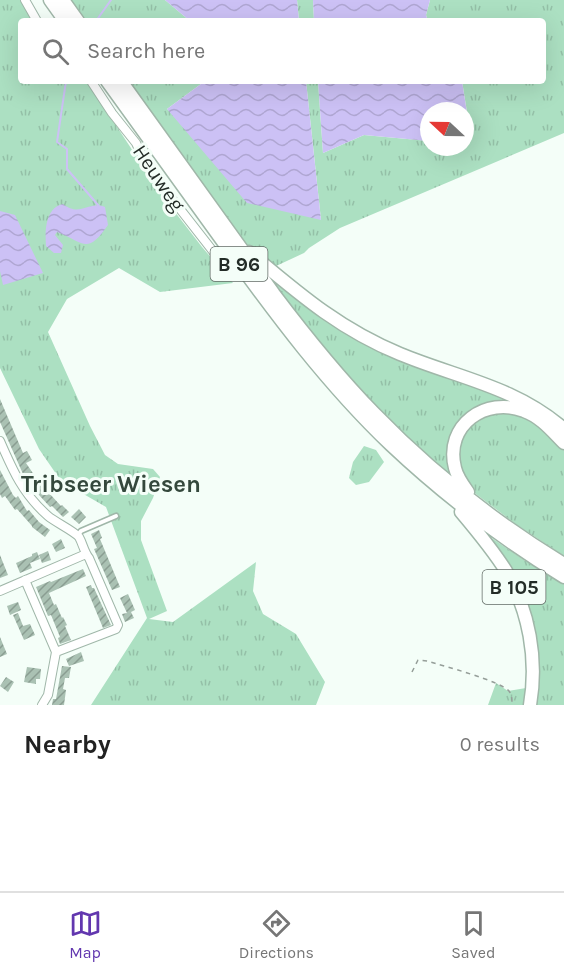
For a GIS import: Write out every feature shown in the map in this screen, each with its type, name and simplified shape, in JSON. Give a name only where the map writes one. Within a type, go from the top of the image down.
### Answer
[{"type":"highway","points":[[55,1],[63,18]]},
{"type":"highway","points":[[55,1],[75,18]]},
{"type":"highway","name":"B 96","points":[[123,90],[297,324],[348,385],[397,436],[432,467],[515,532],[564,564]]},
{"type":"highway","name":"B 96","points":[[123,90],[266,301],[340,392],[390,445],[443,491],[470,513],[564,577]]},
{"type":"highway","name":"B 96","points":[[232,238],[301,296],[344,326],[400,354],[509,393],[564,429]]},
{"type":"highway","name":"B 96","points":[[476,503],[459,478],[453,458],[456,437],[478,412],[498,406],[522,410],[541,420],[564,442]]},
{"type":"highway","name":"B 105","points":[[443,491],[495,555],[517,593],[528,624],[531,642],[533,674],[530,705]]},
{"type":"street","points":[[25,0],[35,18]]},
{"type":"street","name":"Heuweg","points":[[93,84],[136,143],[148,168],[230,273]]},
{"type":"street","points":[[0,441],[16,478],[26,493],[56,522],[78,535],[118,625],[116,629],[56,652]]},
{"type":"street","points":[[0,591],[86,554]]},
{"type":"street","points":[[25,580],[56,652],[48,695],[42,705]]},
{"type":"lane","points":[[78,535],[81,531],[117,516]]},
{"type":"path","points":[[412,672],[418,660],[427,661],[496,683],[508,691],[513,698],[512,705]]},
{"type":"green space","points":[[0,0],[21,0],[31,18],[18,18],[18,84],[89,84],[161,194],[233,283],[160,292],[119,268],[67,299],[48,332],[105,455],[118,464],[153,469],[160,477],[153,498],[141,521],[141,540],[167,611],[149,619],[173,622],[256,562],[253,591],[263,614],[296,634],[325,682],[316,705],[91,705],[147,618],[106,507],[61,481],[39,449],[0,368]]},
{"type":"green space","points":[[64,0],[165,0],[186,18],[78,18]]},
{"type":"green space","points":[[297,0],[313,0],[314,18],[299,18]]},
{"type":"green space","points":[[430,0],[564,0],[564,133],[340,228],[304,253],[274,267],[232,238],[123,84],[201,84],[167,109],[321,220],[306,84],[318,84],[323,153],[364,135],[420,140],[420,156],[474,156],[474,102],[465,102],[462,84],[546,84],[546,18],[427,18]]},
{"type":"green space","points":[[259,263],[327,318],[507,396],[511,403],[461,422],[453,478],[399,430],[365,395],[318,340]]},
{"type":"green space","points":[[507,408],[541,424],[564,445],[564,556],[517,525],[472,491],[465,483],[455,456],[470,421]]},
{"type":"green space","points":[[364,446],[376,450],[384,462],[369,482],[356,485],[349,478],[353,462]]},
{"type":"green space","points":[[477,528],[564,584],[564,705],[532,705],[530,626]]},
{"type":"green space","points":[[496,683],[508,691],[532,687],[530,705],[488,705]]},
{"type":"water","points":[[165,0],[297,0],[299,18],[186,18]]},
{"type":"water","points":[[313,0],[430,0],[427,18],[314,18]]},
{"type":"water","points":[[201,84],[306,84],[321,220],[247,203],[167,109]]},
{"type":"water","points":[[318,84],[462,84],[465,102],[420,102],[420,140],[364,135],[323,153]]},
{"type":"water","points":[[63,204],[75,209],[100,205],[105,207],[108,225],[95,240],[85,244],[57,232],[55,235],[63,245],[61,253],[54,253],[46,246],[47,221],[53,210]]},
{"type":"water","points":[[0,211],[15,215],[43,273],[3,285],[0,271]]},
{"type":"building","points":[[0,399],[23,453],[27,451],[32,460],[26,463],[47,494],[49,493],[69,512],[63,517],[52,506],[50,507],[23,474],[0,422]]},
{"type":"building","points":[[0,470],[13,495],[16,498],[18,496],[27,511],[29,510],[50,530],[45,537],[32,527],[17,509],[15,510],[5,496],[2,498]]},
{"type":"building","points":[[79,509],[86,517],[79,524],[71,517]]},
{"type":"building","points":[[99,530],[102,538],[100,539],[120,587],[112,590],[94,549],[97,548],[91,534]]},
{"type":"building","points":[[61,539],[65,548],[56,552],[52,544]]},
{"type":"building","points":[[48,551],[51,560],[42,563],[39,555]]},
{"type":"building","points":[[37,552],[40,559],[30,563],[32,568],[20,573],[16,563]]},
{"type":"building","points":[[0,555],[8,575],[0,578]]},
{"type":"building","points":[[83,569],[86,576],[49,593],[67,625],[65,626],[71,640],[60,644],[58,638],[60,637],[51,615],[48,616],[36,587]]},
{"type":"building","points":[[91,585],[111,625],[103,628],[86,587]]},
{"type":"building","points":[[128,594],[135,610],[131,612],[134,618],[125,622],[122,614],[127,613],[120,598]]},
{"type":"building","points":[[18,602],[21,610],[10,615],[7,606]]},
{"type":"building","points":[[18,613],[23,626],[30,624],[35,635],[24,640],[13,615]]},
{"type":"building","points":[[0,637],[7,654],[0,657]]},
{"type":"building","points":[[81,652],[84,661],[69,666],[66,659]]},
{"type":"building","points":[[62,666],[71,667],[69,678],[65,678],[64,705],[52,705],[53,699],[56,699]]},
{"type":"building","points":[[27,667],[41,669],[40,679],[36,679],[36,684],[24,682]]},
{"type":"building","points":[[6,677],[14,682],[8,692],[0,686]]},
{"type":"waterway","points":[[98,18],[111,0]]},
{"type":"waterway","points":[[66,84],[57,142],[67,149],[67,169],[98,205]]},
{"type":"district","name":"Tribseer Wiesen","points":[[111,484]]}]
